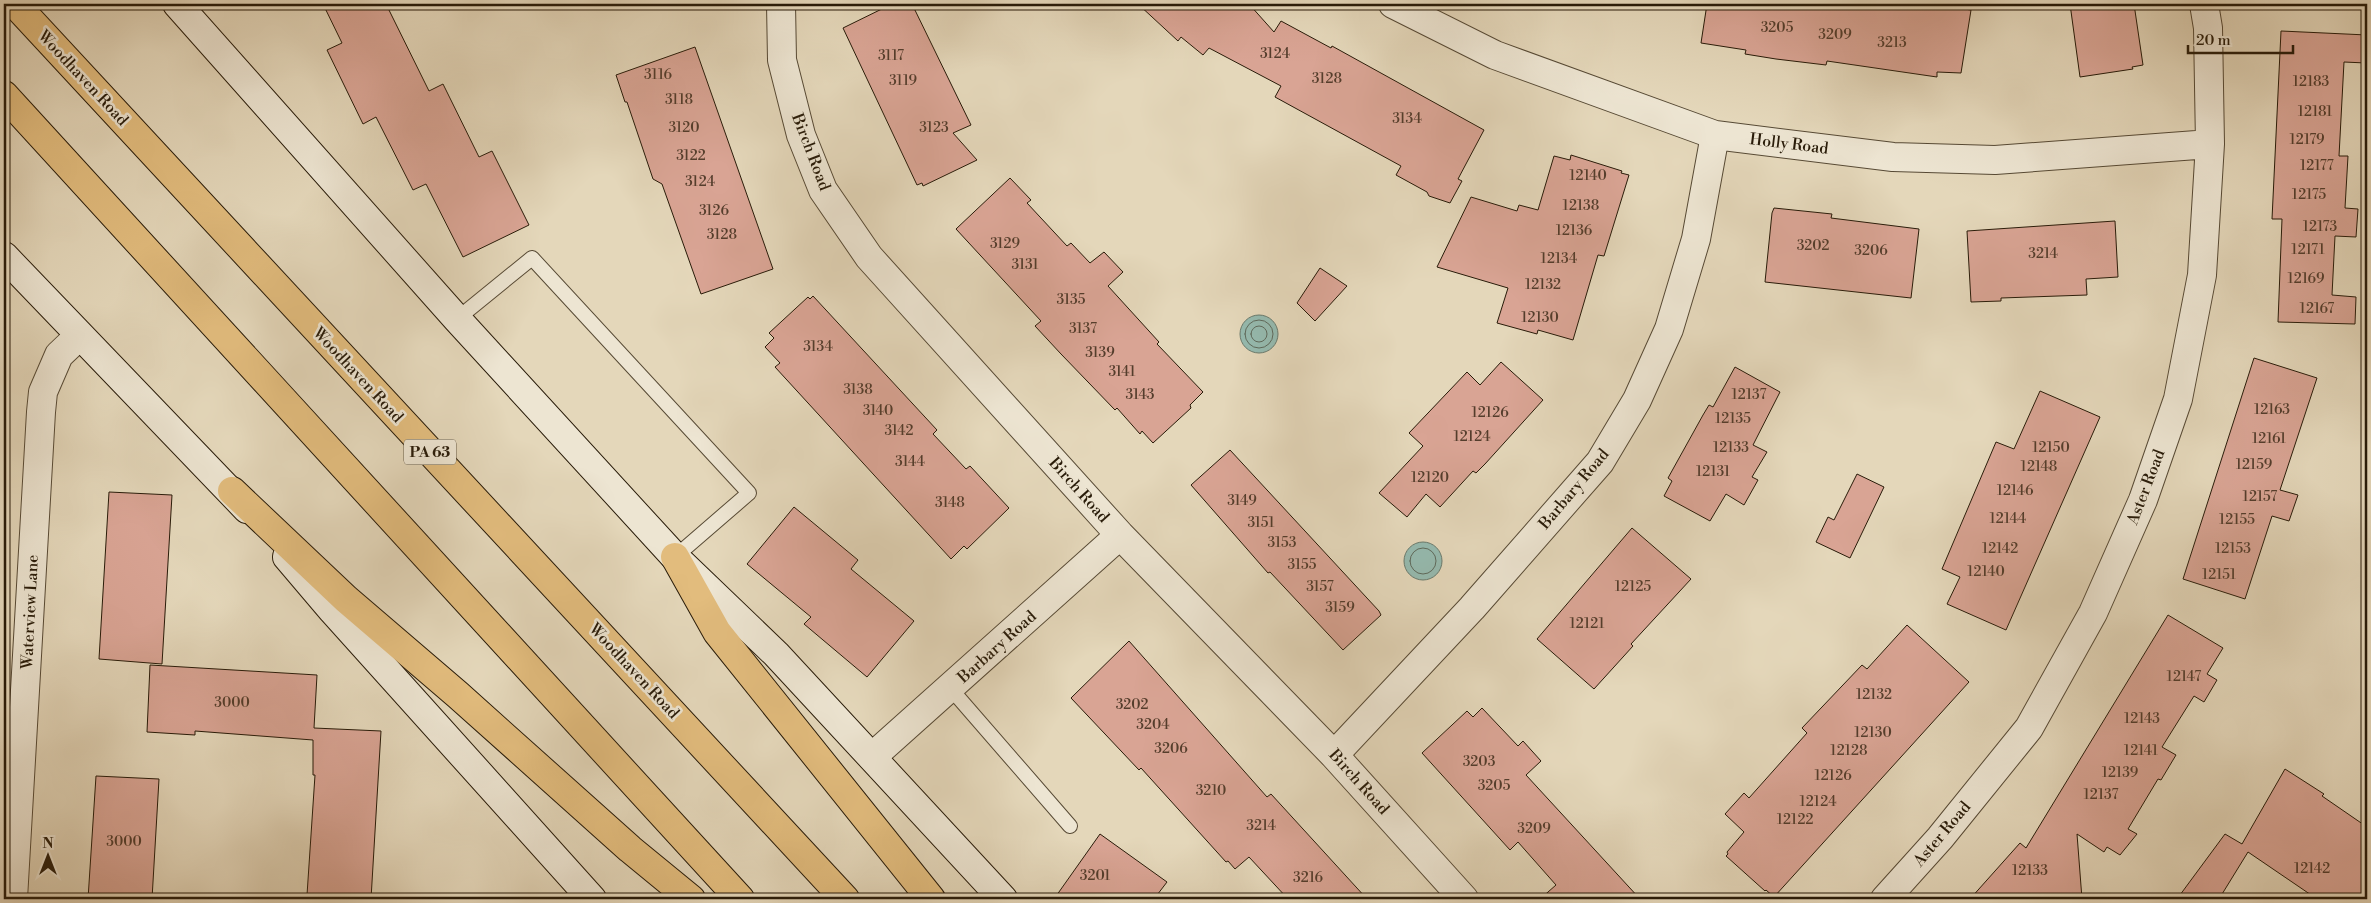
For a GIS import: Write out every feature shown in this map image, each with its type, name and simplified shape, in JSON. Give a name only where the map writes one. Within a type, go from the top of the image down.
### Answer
[{"type":"highway","name":"Woodhaven Road","points":[[14,4],[845,899]]},
{"type":"highway","points":[[4,95],[740,899]]},
{"type":"highway","points":[[232,491],[346,599],[458,695],[630,849],[691,899]]},
{"type":"highway","points":[[675,557],[717,632],[931,899]]},
{"type":"street","points":[[177,4],[457,319],[675,557],[776,654],[1003,899]]},
{"type":"street","name":"Holly Road","points":[[1393,4],[1495,55],[1715,135],[1893,157],[1995,160],[2210,144]]},
{"type":"street","name":"Aster Road","points":[[1885,899],[1940,838],[2029,728],[2093,613],[2143,500],[2180,390],[2202,275],[2210,144],[2208,28],[2204,4]]},
{"type":"street","name":"Birch Road","points":[[781,16],[782,60],[801,135],[823,190],[869,257],[1120,535],[1334,755],[1464,899]]},
{"type":"street","name":"Barbary Road","points":[[1334,755],[1472,608],[1600,462],[1638,400],[1669,328],[1696,238],[1715,135]]},
{"type":"street","points":[[4,256],[79,336],[232,491],[332,610],[592,899]]},
{"type":"street","name":"Waterview Lane","points":[[13,899],[41,412],[46,384],[59,355],[79,336]]},
{"type":"street","name":"Barbary Road","points":[[872,757],[951,689],[1120,535]]},
{"type":"lane","points":[[457,319],[532,258],[749,493],[675,557]]},
{"type":"lane","points":[[951,689],[1070,826]]},
{"type":"water","points":[[1259,315],[1273,320],[1278,334],[1273,348],[1259,353],[1245,348],[1240,334],[1245,320]]},
{"type":"water","points":[[1423,542],[1436,548],[1442,561],[1436,574],[1423,580],[1410,574],[1404,561],[1410,548]]},
{"type":"building","points":[[323,4],[386,4],[429,91],[443,84],[479,157],[492,151],[529,225],[463,257],[426,184],[413,190],[376,117],[363,124],[327,50],[342,43]]},
{"type":"building","points":[[892,4],[912,4],[971,125],[953,133],[977,160],[923,186],[922,183],[917,185],[843,28]]},
{"type":"building","points":[[1138,4],[1249,4],[1274,32],[1281,21],[1331,48],[1332,46],[1484,130],[1458,179],[1462,181],[1450,203],[1429,196],[1427,192],[1396,175],[1401,166],[1275,97],[1281,86],[1209,48],[1203,55],[1181,37],[1178,41]]},
{"type":"building","points":[[1707,4],[1930,4],[1971,10],[1961,73],[1937,72],[1937,77],[1827,61],[1826,65],[1776,59],[1745,54],[1746,50],[1701,43]]},
{"type":"building","points":[[2070,4],[2134,4],[2143,65],[2132,67],[2133,69],[2080,77]]},
{"type":"building","points":[[2281,31],[2367,35],[2366,63],[2344,62],[2339,156],[2348,156],[2345,208],[2358,209],[2356,237],[2335,236],[2332,295],[2356,297],[2355,324],[2278,322],[2282,219],[2272,219]]},
{"type":"building","points":[[695,47],[773,269],[701,294],[662,184],[653,179],[616,75]]},
{"type":"building","points":[[1571,155],[1629,175],[1604,256],[1598,255],[1573,340],[1538,330],[1537,334],[1497,323],[1508,288],[1437,267],[1471,197],[1517,211],[1519,205],[1538,210],[1554,156],[1570,160]]},
{"type":"building","points":[[1010,178],[1031,200],[1027,203],[1067,246],[1071,243],[1090,263],[1104,252],[1123,272],[1108,286],[1159,342],[1157,344],[1203,392],[1190,405],[1191,408],[1153,443],[1142,431],[1140,434],[1117,408],[1115,410],[1035,326],[1041,321],[956,229]]},
{"type":"building","points":[[1774,208],[1832,214],[1831,218],[1919,229],[1911,298],[1765,282]]},
{"type":"building","points":[[2115,221],[2118,277],[2086,279],[2087,295],[2001,298],[2001,301],[1971,302],[1967,231]]},
{"type":"building","points":[[1320,268],[1347,286],[1315,321],[1297,303]]},
{"type":"building","points":[[813,296],[937,430],[933,434],[966,469],[970,466],[1009,508],[967,549],[964,546],[951,559],[775,367],[780,363],[765,347],[774,338],[769,333],[808,297],[810,299]]},
{"type":"building","points":[[2254,358],[2317,378],[2280,490],[2298,495],[2289,521],[2272,516],[2245,599],[2183,579]]},
{"type":"building","points":[[1501,362],[1543,400],[1485,464],[1476,473],[1473,471],[1440,507],[1426,494],[1407,517],[1379,493],[1423,446],[1409,433],[1467,372],[1480,385]]},
{"type":"building","points":[[1735,367],[1780,392],[1753,445],[1767,452],[1752,477],[1758,480],[1744,505],[1726,494],[1710,521],[1664,496],[1672,481],[1668,478],[1709,405],[1713,407]]},
{"type":"building","points":[[2040,391],[2100,417],[2006,630],[1947,604],[1960,577],[1942,569],[1996,442],[2014,449]]},
{"type":"building","points":[[1230,450],[1379,611],[1381,615],[1343,650],[1270,572],[1268,573],[1191,485]]},
{"type":"building","points":[[1857,474],[1884,487],[1850,558],[1816,542],[1828,517],[1834,520]]},
{"type":"building","points":[[109,492],[172,495],[162,664],[99,659]]},
{"type":"building","points":[[794,507],[858,560],[851,569],[914,621],[867,677],[804,624],[811,617],[747,564]]},
{"type":"building","points":[[1632,528],[1691,579],[1631,644],[1633,646],[1594,689],[1537,639]]},
{"type":"building","points":[[2168,615],[2223,648],[2207,674],[2217,680],[2204,702],[2194,696],[2162,747],[2176,755],[2161,780],[2158,779],[2128,829],[2137,834],[2120,855],[2107,847],[2104,852],[2077,834],[2082,899],[1970,899],[2020,843],[2026,848]]},
{"type":"building","points":[[1907,625],[1969,682],[1774,897],[1726,856],[1727,852],[1744,832],[1725,814],[1744,793],[1749,798],[1807,733],[1802,728],[1862,665],[1867,669]]},
{"type":"building","points":[[1129,641],[1267,797],[1271,794],[1367,899],[1288,899],[1249,857],[1235,869],[1228,861],[1226,862],[1141,768],[1139,770],[1071,698]]},
{"type":"building","points":[[150,665],[317,675],[314,728],[381,731],[371,899],[307,895],[315,775],[313,775],[313,740],[195,731],[195,735],[147,732]]},
{"type":"building","points":[[1482,708],[1518,746],[1523,741],[1541,761],[1526,775],[1640,899],[1540,899],[1556,885],[1518,842],[1510,850],[1422,753],[1467,711],[1473,717]]},
{"type":"building","points":[[2285,769],[2324,794],[2322,796],[2367,827],[2367,899],[2317,899],[2248,852],[2219,899],[2177,899],[2225,834],[2242,844]]},
{"type":"building","points":[[96,776],[159,779],[152,899],[88,899]]},
{"type":"building","points":[[1100,834],[1167,882],[1154,899],[1054,899]]}]
